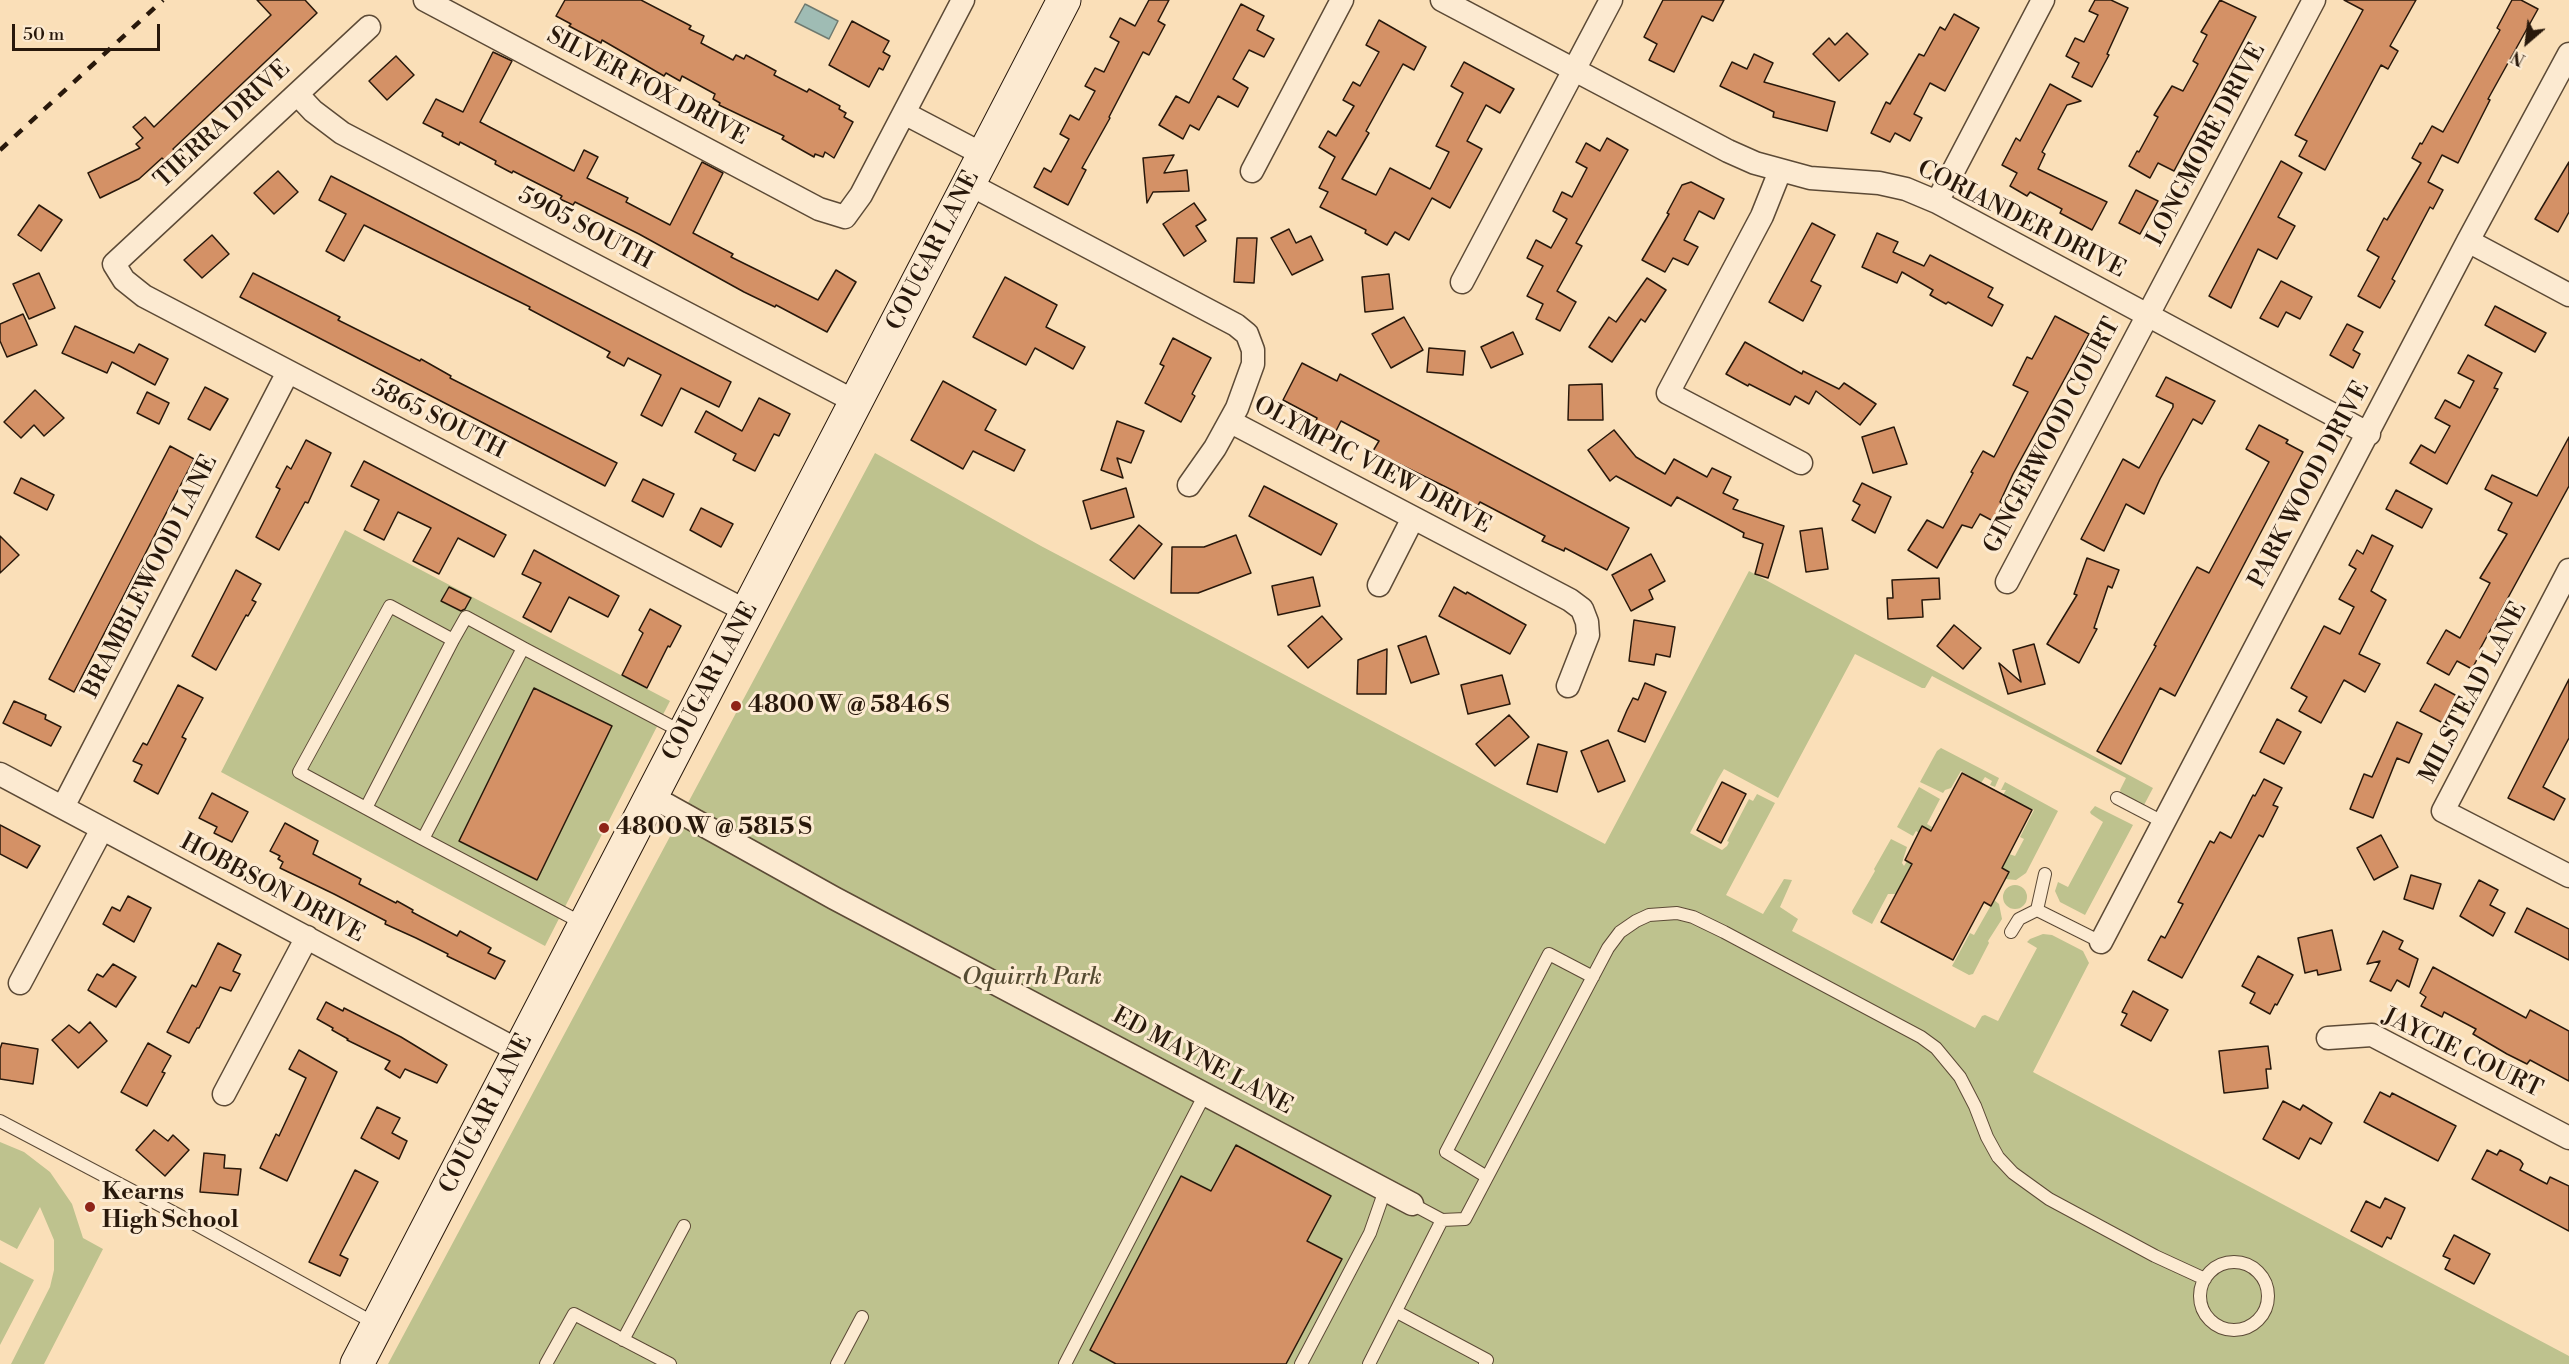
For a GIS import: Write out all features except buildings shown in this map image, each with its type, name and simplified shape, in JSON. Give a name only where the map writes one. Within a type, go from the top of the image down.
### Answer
[{"type":"main road","name":"COUGAR LANE","points":[[360,1363],[377,1325],[1064,0]]},
{"type":"street","name":"SILVER FOX DRIVE","points":[[425,0],[819,209],[845,217],[861,195],[904,113]]},
{"type":"street","points":[[963,0],[904,113],[984,155]]},
{"type":"street","points":[[1252,171],[1342,0]]},
{"type":"street","name":"CORIANDER DRIVE","points":[[1442,0],[1728,151],[1780,171],[1809,178],[1879,183],[1906,189],[1936,202],[2369,434]]},
{"type":"street","points":[[1462,282],[1611,0]]},
{"type":"street","points":[[1936,202],[2043,0]]},
{"type":"street","name":"LONGMORE DRIVE","points":[[2147,316],[2314,0]]},
{"type":"street","name":"TIERRA DRIVE","points":[[114,264],[369,27]]},
{"type":"street","name":"PARK WOOD DRIVE","points":[[2101,942],[2369,434],[2468,241],[2569,54]]},
{"type":"street","name":"5905 SOUTH","points":[[297,94],[313,111],[342,133],[856,402]]},
{"type":"street","points":[[1780,171],[1762,216],[1668,393],[1801,463]]},
{"type":"street","name":"OLYMPIC VIEW DRIVE","points":[[969,184],[1228,321],[1247,334],[1253,350],[1253,364],[1230,422],[1570,600],[1582,609],[1587,622],[1588,635],[1568,686]]},
{"type":"street","points":[[2468,241],[2569,295]]},
{"type":"street","name":"5865 SOUTH","points":[[114,264],[124,280],[144,296],[748,612]]},
{"type":"street","name":"GINGERWOOD COURT","points":[[2007,582],[2147,316]]},
{"type":"street","name":"BRAMBLEWOOD LANE","points":[[63,807],[288,372]]},
{"type":"street","points":[[1189,485],[1230,422]]},
{"type":"street","points":[[1379,585],[1413,518]]},
{"type":"street","name":"MILSTEAD LANE","points":[[2569,570],[2443,811],[2569,876]]},
{"type":"street","name":"HOBBSON DRIVE","points":[[0,774],[519,1051]]},
{"type":"street","name":"ED MAYNE LANE","points":[[651,796],[834,898],[1412,1204]]},
{"type":"street","points":[[20,983],[102,829]]},
{"type":"street","points":[[224,1094],[306,937]]},
{"type":"street","name":"JAYCIE COURT","points":[[2328,1038],[2372,1035],[2569,1138]]},
{"type":"lane","points":[[453,640],[390,606],[299,772],[585,925]]},
{"type":"lane","points":[[366,808],[466,617],[684,733]]},
{"type":"lane","points":[[423,839],[523,648]]},
{"type":"lane","points":[[2117,798],[2163,822]]},
{"type":"lane","points":[[2037,910],[2045,874]]},
{"type":"lane","points":[[2037,910],[2101,942]]},
{"type":"lane","points":[[2011,932],[2019,919],[2037,910]]},
{"type":"lane","points":[[1412,1204],[1442,1220],[1465,1219],[1608,948],[1620,932],[1649,915],[1663,913],[1685,915],[1724,932],[1921,1037],[1936,1048],[1960,1077],[1998,1157],[2013,1173],[2049,1199],[2155,1256],[2205,1279]]},
{"type":"lane","points":[[1487,1177],[1446,1152],[1549,954],[1593,977]]},
{"type":"lane","points":[[1065,1364],[1205,1094]]},
{"type":"lane","points":[[0,1121],[186,1219],[377,1325]]},
{"type":"lane","points":[[1301,1364],[1370,1233],[1385,1190]]},
{"type":"lane","points":[[1369,1364],[1442,1220]]},
{"type":"lane","points":[[623,1340],[684,1226]]},
{"type":"lane","points":[[2232,1262],[2253,1269],[2261,1277],[2266,1287],[2268,1298],[2265,1309],[2251,1325],[2241,1330],[2219,1327],[2210,1320],[2200,1300],[2200,1289],[2205,1279],[2221,1265],[2232,1262]]},
{"type":"lane","points":[[1397,1312],[1487,1360],[1485,1364]]},
{"type":"lane","points":[[546,1364],[574,1314],[670,1364]]},
{"type":"lane","points":[[837,1364],[862,1317]]},
{"type":"green space","name":"Oquirrh Park","points":[[875,453],[1041,546],[1605,844],[1749,571],[2153,788],[2144,805],[2121,793],[2120,790],[2126,778],[1932,676],[1925,688],[1922,688],[1855,654],[1778,798],[1724,769],[1690,833],[1722,850],[1727,846],[1729,842],[1727,841],[1749,799],[1753,801],[1757,794],[1775,803],[1726,895],[1763,914],[1784,879],[1792,880],[1780,907],[1798,919],[1792,931],[1975,1028],[1985,1015],[1998,1021],[2037,948],[2027,942],[2030,939],[2043,934],[2052,935],[2083,951],[2089,963],[2033,1072],[2569,1356],[2569,1364],[388,1364]]},
{"type":"green space","points":[[345,530],[670,701],[545,946],[221,772]]},
{"type":"green space","points":[[1941,748],[1999,778],[1995,787],[1990,785],[1992,781],[1985,777],[1981,783],[1961,771],[1951,788],[1943,793],[1920,782],[1937,751]]},
{"type":"green space","points":[[2005,782],[2058,811],[2026,873],[2016,880],[2005,879],[2002,868],[2009,854],[2015,856],[2024,839],[2020,837],[2034,810],[2003,795],[2006,790],[2001,790]]},
{"type":"green space","points":[[1919,787],[1940,799],[1927,824],[1932,827],[1930,830],[1922,826],[1919,833],[1916,831],[1913,836],[1897,827]]},
{"type":"green space","points":[[2095,806],[2133,825],[2085,915],[2060,902],[2055,891],[2058,882],[2068,887],[2103,822],[2090,812]]},
{"type":"green space","points":[[1891,839],[1907,847],[1902,863],[1904,866],[1907,861],[1912,864],[1896,894],[1888,894],[1872,924],[1853,914],[1852,911]]},
{"type":"green space","points":[[2015,885],[2024,888],[2027,897],[2024,906],[2015,909],[2006,906],[2003,897],[2006,888]]},
{"type":"green space","points":[[1994,900],[1999,904],[2002,919],[1988,941],[1973,974],[1969,975],[1952,966],[1970,933],[1974,935]]},
{"type":"green space","points":[[0,1142],[24,1152],[50,1172],[72,1204],[83,1238],[103,1249],[44,1364],[11,1364],[50,1287],[54,1270],[54,1240],[40,1207],[17,1249],[0,1240]]},
{"type":"green space","points":[[0,1262],[34,1280],[0,1345]]},
{"type":"water","points":[[805,4],[838,21],[829,39],[795,22]]},
{"type":"railway","points":[[0,150],[163,0]]},
{"type":"place","name":"4800 W @ 5846 S","points":[[736,706]]},
{"type":"place","name":"4800 W @ 5815 S","points":[[604,828]]},
{"type":"place","name":"Kearns High School","points":[[90,1207]]}]
